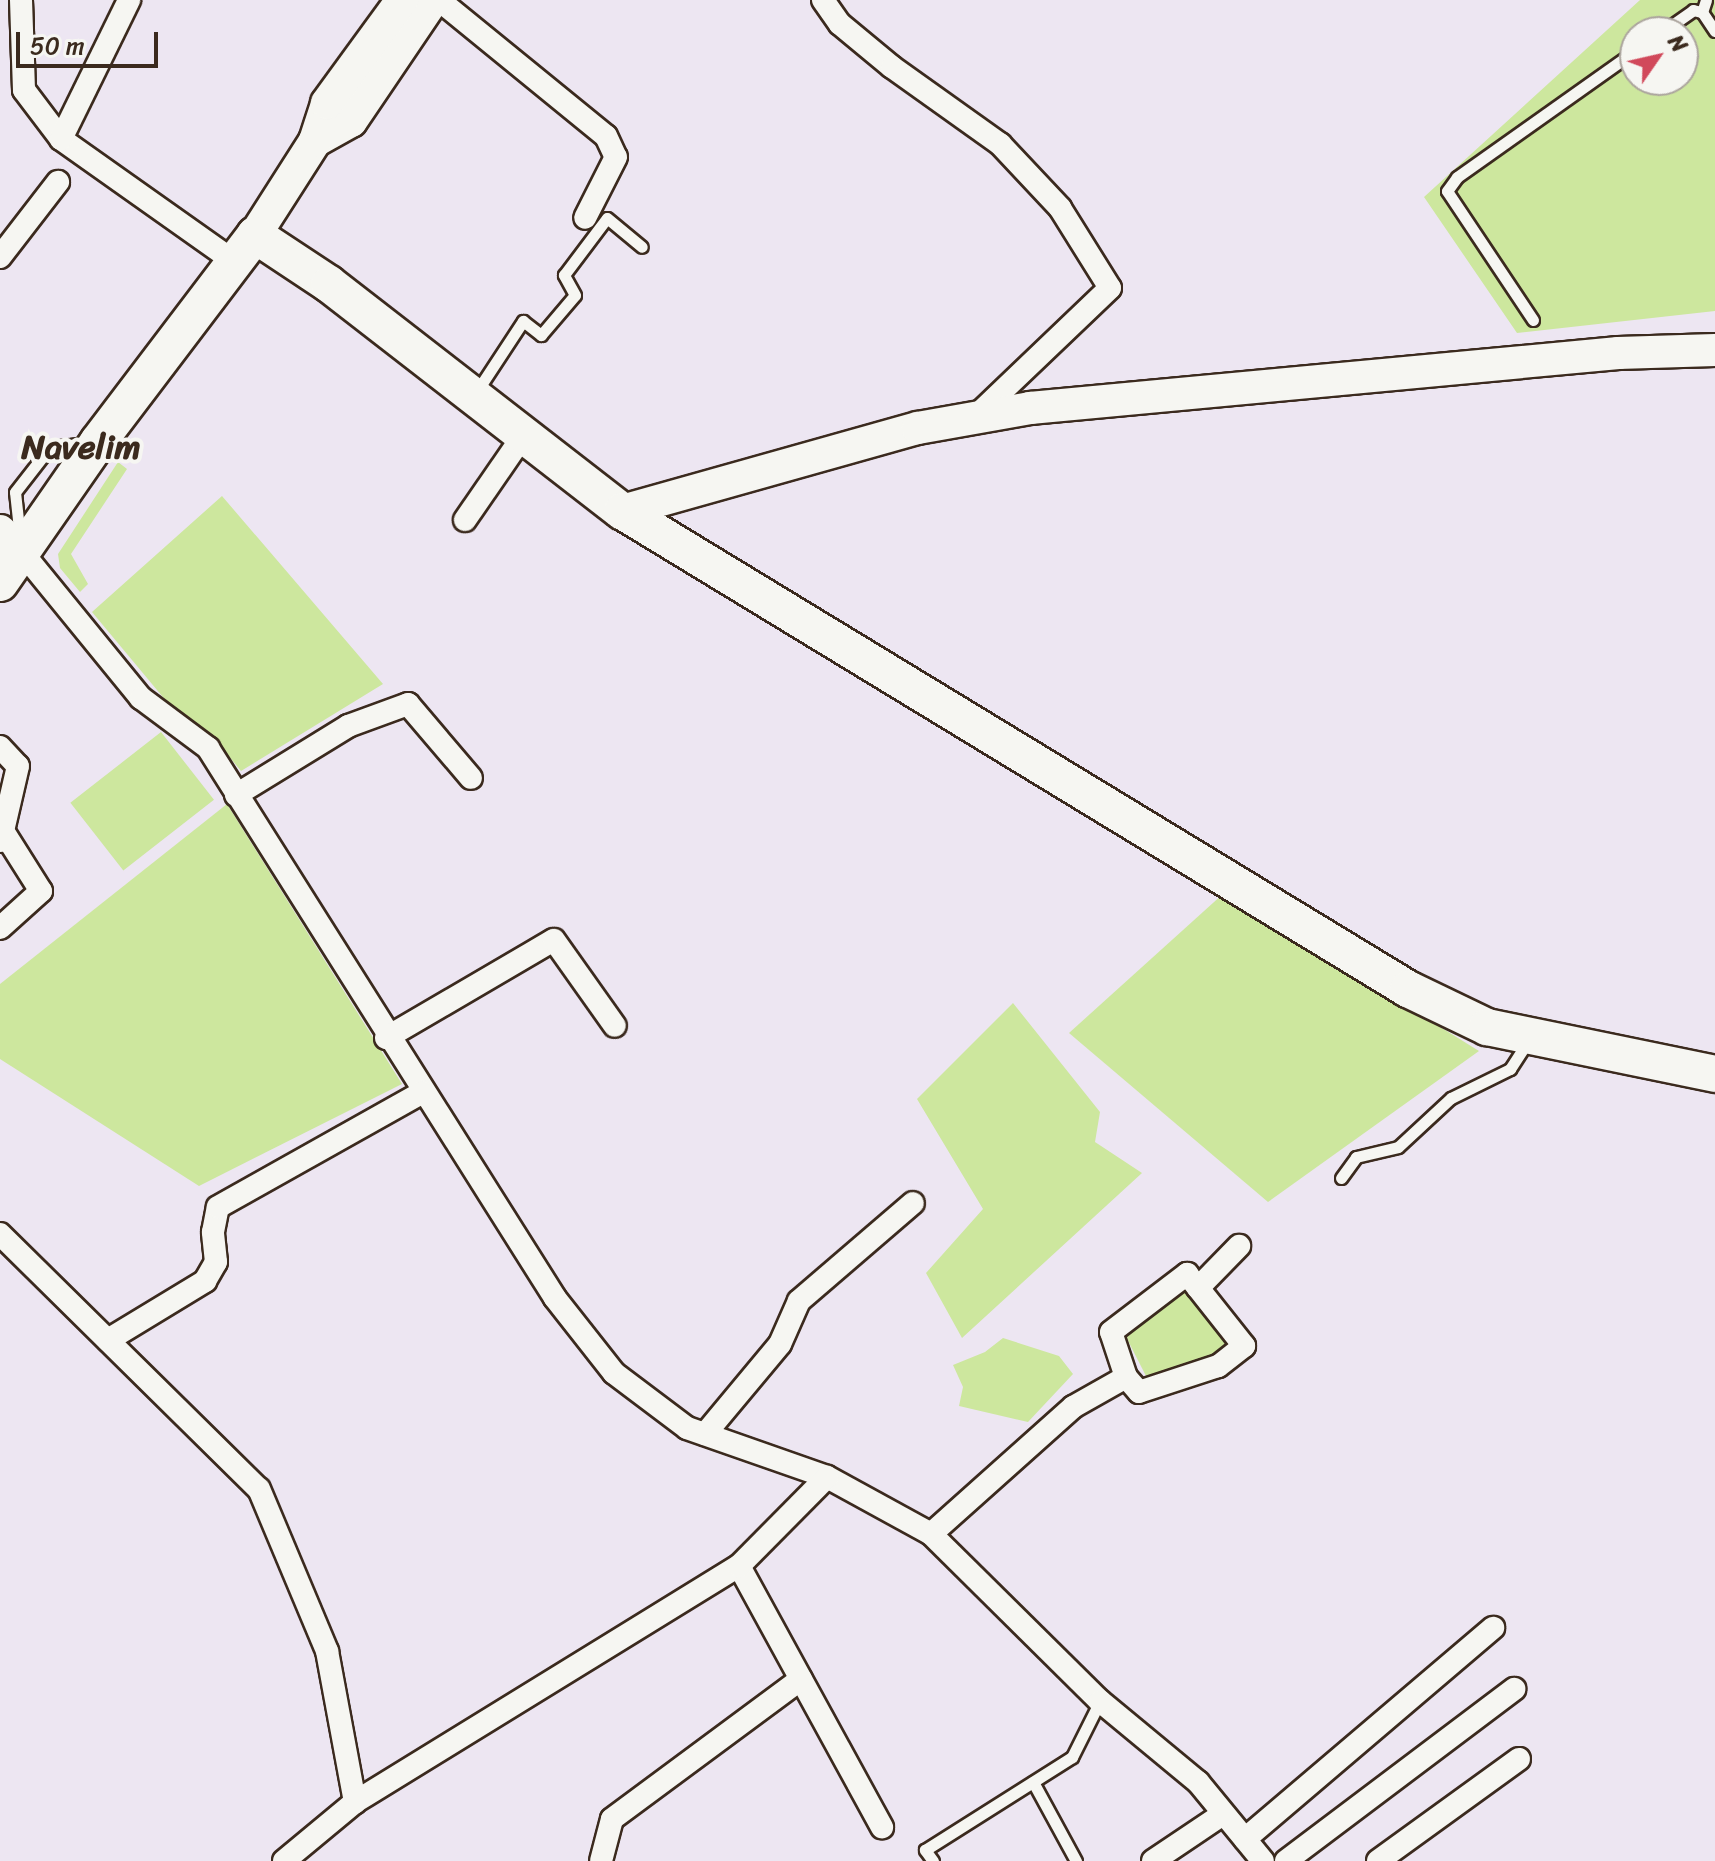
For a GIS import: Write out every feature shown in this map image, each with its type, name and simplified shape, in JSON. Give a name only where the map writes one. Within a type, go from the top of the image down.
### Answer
[{"type":"main road","points":[[0,583],[11,541],[98,442],[245,249],[474,395],[622,511],[1408,989],[1487,1027],[1715,1074]]},
{"type":"street","points":[[21,0],[24,90],[61,139],[245,249],[315,141],[327,103],[402,0]]},
{"type":"street","points":[[61,139],[129,0]]},
{"type":"street","points":[[315,141],[351,121],[436,0],[606,136],[616,157],[585,218]]},
{"type":"street","points":[[823,0],[840,24],[882,59],[1000,144],[1060,208],[1110,288],[973,418]]},
{"type":"street","points":[[0,257],[58,182]]},
{"type":"street","points":[[622,511],[918,428],[1030,408],[1618,353],[1715,350]]},
{"type":"street","points":[[465,520],[525,433]]},
{"type":"street","points":[[11,541],[141,698],[208,748],[386,1038],[555,1298],[614,1373],[687,1428],[827,1477],[931,1534],[1100,1701],[1198,1782],[1263,1861]]},
{"type":"street","points":[[236,795],[348,726],[408,704],[471,778]]},
{"type":"street","points":[[0,747],[18,766],[2,836],[41,891],[0,928]]},
{"type":"street","points":[[386,1038],[554,940],[615,1026]]},
{"type":"street","points":[[108,1340],[205,1281],[216,1262],[213,1232],[218,1207],[423,1092]]},
{"type":"street","points":[[705,1434],[780,1344],[799,1301],[913,1203]]},
{"type":"street","points":[[0,1234],[259,1489],[327,1651],[355,1802]]},
{"type":"street","points":[[1198,1288],[1239,1246]]},
{"type":"street","points":[[1187,1274],[1244,1346],[1218,1366],[1139,1392],[1126,1377],[1111,1332],[1187,1274]]},
{"type":"street","points":[[931,1534],[1073,1407],[1126,1377]]},
{"type":"street","points":[[284,1861],[355,1802],[739,1566],[827,1477]]},
{"type":"street","points":[[739,1566],[882,1827]]},
{"type":"street","points":[[1245,1839],[1493,1628]]},
{"type":"street","points":[[601,1861],[612,1819],[801,1679]]},
{"type":"street","points":[[1286,1861],[1514,1689]]},
{"type":"street","points":[[1378,1861],[1519,1759]]},
{"type":"street","points":[[1153,1861],[1223,1814]]},
{"type":"lane","points":[[1702,12],[1706,0]]},
{"type":"lane","points":[[1685,16],[1693,10],[1702,12],[1715,31]]},
{"type":"lane","points":[[1533,320],[1447,191],[1457,177],[1619,62]]},
{"type":"lane","points":[[474,395],[523,321],[541,335],[575,295],[564,275],[607,218],[642,247]]},
{"type":"lane","points":[[1341,1178],[1356,1157],[1398,1147],[1451,1098],[1510,1069],[1531,1037]]},
{"type":"lane","points":[[933,1861],[925,1850],[1072,1757],[1100,1701]]},
{"type":"lane","points":[[1033,1782],[1076,1861]]},
{"type":"green space","points":[[1640,0],[1715,0],[1715,311],[1517,333],[1424,197],[1619,19],[1619,96],[1699,96],[1699,16],[1622,16]]},
{"type":"green space","points":[[118,462],[127,469],[71,554],[88,584],[80,592],[60,568],[58,554]]},
{"type":"green space","points":[[222,496],[383,684],[241,771],[217,742],[177,714],[92,612]]},
{"type":"green space","points":[[161,732],[214,800],[123,871],[70,803]]},
{"type":"green space","points":[[227,804],[402,1084],[199,1186],[0,1059],[0,984]]},
{"type":"green space","points":[[1224,893],[1479,1051],[1268,1202],[1069,1033]]},
{"type":"green space","points":[[1013,1003],[1100,1112],[1095,1142],[1142,1173],[962,1338],[926,1273],[983,1209],[917,1099]]},
{"type":"green space","points":[[1183,1285],[1229,1346],[1216,1362],[1146,1376],[1122,1329]]},
{"type":"green space","points":[[1003,1338],[1059,1356],[1073,1374],[1028,1422],[959,1406],[963,1387],[953,1365],[985,1352]]},
{"type":"district","name":"Navelim","points":[[81,448]]}]
